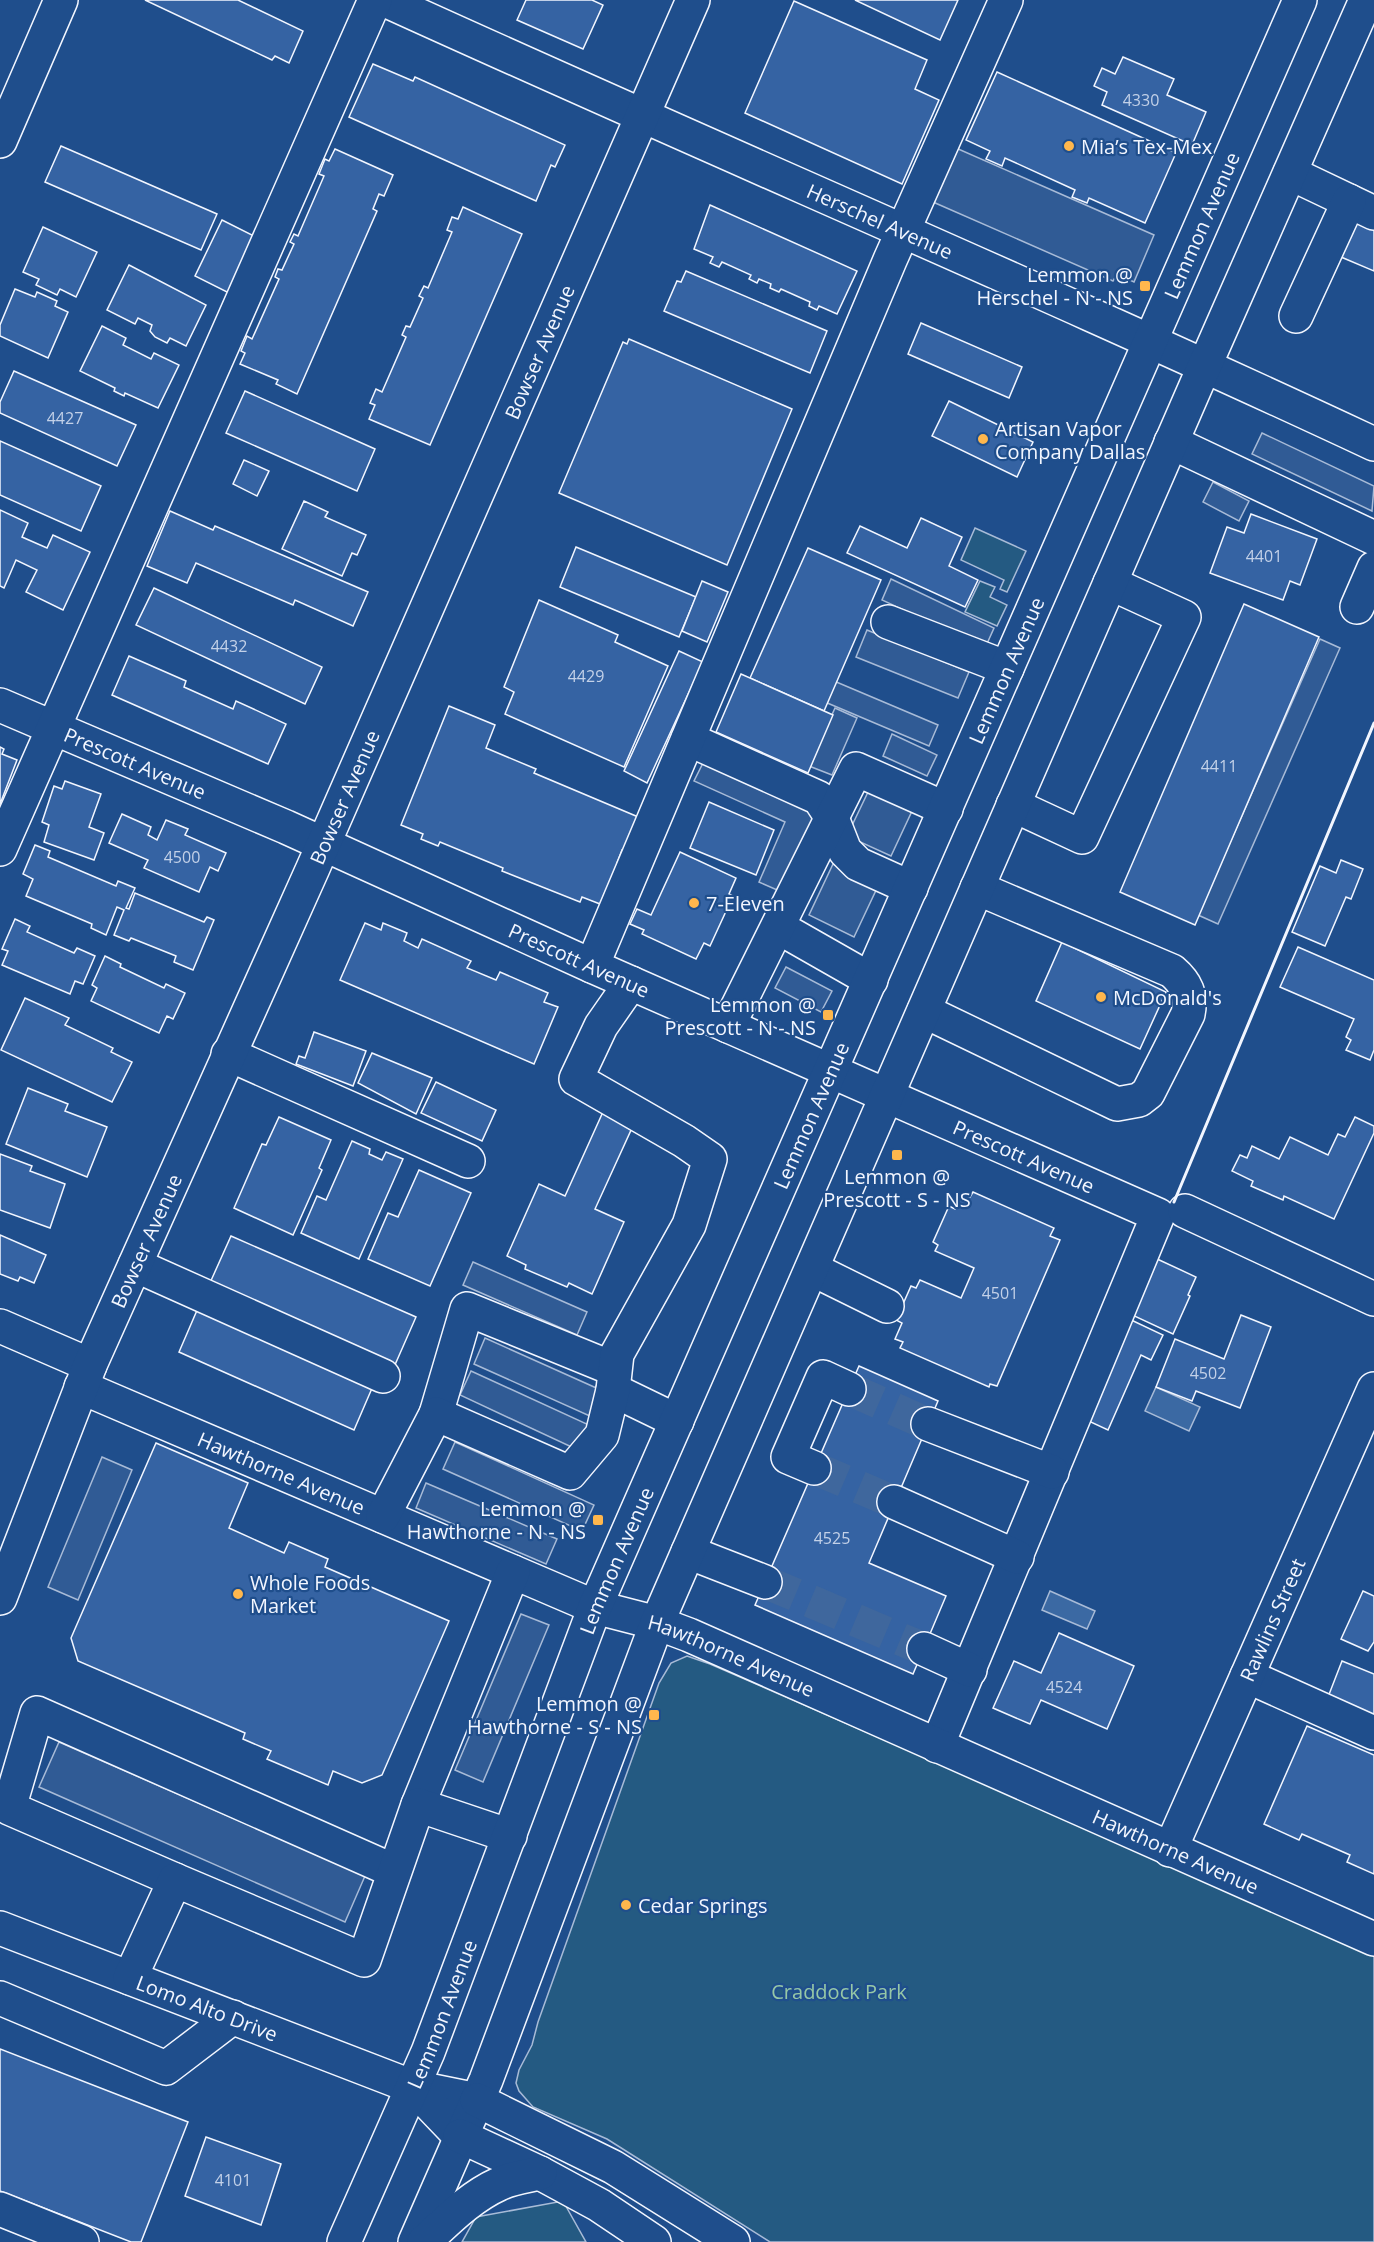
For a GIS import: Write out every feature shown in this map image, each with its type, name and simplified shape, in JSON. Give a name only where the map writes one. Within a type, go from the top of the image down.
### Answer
[{"type":"main road","points":[[0,141],[61,0]]},
{"type":"main road","points":[[0,849],[375,0]]},
{"type":"main road","name":"Herschel Avenue","points":[[385,0],[641,117],[1204,365],[1374,444]]},
{"type":"main road","name":"Bowser Avenue","points":[[1,1590],[85,1376],[324,844],[693,0]]},
{"type":"main road","points":[[592,966],[902,232],[1006,0]]},
{"type":"main road","name":"Lemmon Avenue","points":[[344,2242],[413,2087],[595,1607],[1150,342],[1296,1]]},
{"type":"main road","points":[[415,2242],[477,2100],[657,1623],[1204,365],[1368,7]]},
{"type":"main road","points":[[1290,173],[1362,207],[1296,316]]},
{"type":"main road","points":[[1172,442],[1374,538]]},
{"type":"main road","points":[[1357,607],[1374,568]]},
{"type":"main road","points":[[1013,805],[1082,837],[1184,617],[1110,583]]},
{"type":"main road","points":[[888,622],[1007,668]]},
{"type":"main road","name":"Prescott Avenue","points":[[0,705],[324,844],[592,966],[887,1096],[1374,1299]]},
{"type":"main road","points":[[687,739],[819,798],[832,818],[845,851],[858,864],[911,888]]},
{"type":"main road","points":[[728,1026],[856,768],[946,809]]},
{"type":"main road","points":[[924,1011],[1118,1104],[1139,1100],[1148,1093],[1188,1014],[1190,1003],[1188,992],[1183,981],[1172,971],[977,888]]},
{"type":"main road","points":[[778,927],[871,980]]},
{"type":"main road","points":[[436,1414],[570,1473],[602,1435],[617,1354],[689,1225],[710,1159],[684,1141],[576,1079],[601,1026],[631,983]]},
{"type":"main road","points":[[228,1054],[468,1161]]},
{"type":"main road","points":[[937,1746],[1052,1472],[1171,1213]]},
{"type":"main road","points":[[135,1264],[383,1376]]},
{"type":"main road","points":[[812,1269],[886,1306]]},
{"type":"main road","points":[[383,1516],[436,1414],[467,1310],[614,1379],[677,1421]]},
{"type":"main road","name":"Hawthorne Avenue","points":[[0,1326],[85,1376],[383,1516],[595,1607],[657,1623],[1374,1939]]},
{"type":"main road","points":[[814,1468],[788,1457],[823,1377],[849,1389]]},
{"type":"main road","name":"Rawlins Street","points":[[1170,1850],[1374,1389]]},
{"type":"main road","points":[[928,1424],[1052,1472]]},
{"type":"main road","points":[[894,1502],[1017,1557]]},
{"type":"main road","points":[[688,1552],[765,1582]]},
{"type":"main road","points":[[394,1871],[37,1713],[9,1808],[364,1960],[418,1805],[513,1572]]},
{"type":"main road","points":[[924,1649],[970,1670]]},
{"type":"main road","points":[[1246,1676],[1374,1733]]},
{"type":"main road","points":[[418,1805],[510,1836]]},
{"type":"main road","points":[[130,1978],[174,1880]]},
{"type":"main road","name":"Lomo Alto Drive","points":[[0,1928],[413,2087],[477,2100],[613,2167],[733,2242]]},
{"type":"main road","points":[[0,1998],[166,2068],[233,2017]]},
{"type":"main road","name":"Lomo Alto Drive","points":[[413,2087],[460,2136]]},
{"type":"main road","points":[[460,2136],[540,2173],[599,2205],[654,2242]]},
{"type":"main road","points":[[424,2242],[466,2204],[486,2190],[501,2182],[540,2173]]},
{"type":"main road","points":[[0,2209],[82,2242]]},
{"type":"green space","points":[[975,528],[1026,551],[1007,592],[1000,589],[1004,580],[961,560]]},
{"type":"green space","points":[[980,581],[995,587],[990,597],[1007,605],[997,626],[965,612]]},
{"type":"green space","name":"Craddock Park","points":[[687,1656],[1374,1953],[1374,2242],[770,2242],[607,2139],[533,2107],[519,2091],[516,2083],[519,2070],[532,2045],[538,2022],[659,1683],[671,1663]]},
{"type":"green space","points":[[563,2201],[586,2242],[462,2242],[476,2217]]},
{"type":"shaded area","points":[[956,148],[1154,235],[1134,282],[1117,274],[1113,281],[933,202]]},
{"type":"shaded area","points":[[1262,433],[1374,486],[1372,511],[1252,454]]},
{"type":"shaded area","points":[[1213,482],[1249,501],[1239,521],[1203,502]]},
{"type":"shaded area","points":[[891,579],[994,628],[985,648],[882,600]]},
{"type":"shaded area","points":[[867,630],[969,672],[958,698],[856,657]]},
{"type":"shaded area","points":[[1320,639],[1340,648],[1218,924],[1198,915]]},
{"type":"shaded area","points":[[834,681],[938,725],[929,746],[825,702]]},
{"type":"shaded area","points":[[835,708],[857,718],[832,775],[809,766]]},
{"type":"shaded area","points":[[892,734],[937,755],[927,776],[883,756]]},
{"type":"shaded area","points":[[704,761],[819,813],[784,893],[759,882],[785,822],[694,781]]},
{"type":"shaded area","points":[[869,790],[912,811],[891,856],[847,836]]},
{"type":"shaded area","points":[[833,864],[878,886],[854,937],[809,915]]},
{"type":"shaded area","points":[[786,967],[832,991],[821,1012],[775,988]]},
{"type":"shaded area","points":[[473,1262],[587,1312],[577,1335],[463,1285]]},
{"type":"shaded area","points":[[485,1338],[603,1391],[592,1417],[474,1364]]},
{"type":"shaded area","points":[[471,1371],[589,1425],[578,1450],[460,1395]]},
{"type":"shaded area","points":[[1156,1387],[1200,1407],[1189,1431],[1145,1411]]},
{"type":"shaded area","points":[[455,1442],[594,1505],[582,1531],[443,1469]]},
{"type":"shaded area","points":[[102,1457],[132,1470],[78,1600],[48,1587]]},
{"type":"shaded area","points":[[426,1483],[557,1539],[546,1564],[416,1508]]},
{"type":"shaded area","points":[[1050,1591],[1095,1611],[1087,1629],[1042,1610]]},
{"type":"shaded area","points":[[521,1614],[549,1625],[483,1782],[455,1770]]},
{"type":"shaded area","points":[[59,1742],[365,1876],[345,1922],[39,1787]]},
{"type":"building","points":[[145,0],[238,0],[303,31],[289,63],[275,56],[272,60]]},
{"type":"building","points":[[526,0],[592,0],[603,5],[583,49],[517,20]]},
{"type":"building","points":[[855,0],[958,0],[940,40]]},
{"type":"building","points":[[794,1],[927,60],[915,89],[939,100],[902,184],[745,113]]},
{"type":"building","points":[[1123,57],[1174,79],[1167,95],[1206,112],[1192,145],[1102,105],[1107,92],[1094,86],[1102,68],[1115,74]]},
{"type":"building","points":[[373,64],[413,81],[415,77],[565,145],[555,167],[551,165],[536,201],[349,117]]},
{"type":"building","name":"Mia’s Tex-Mex","points":[[997,72],[1176,153],[1145,223],[1089,198],[1087,203],[1072,197],[1075,190],[1005,158],[1002,166],[986,159],[990,151],[966,140]]},
{"type":"building","points":[[61,146],[217,214],[201,250],[45,182]]},
{"type":"building","points":[[335,149],[393,175],[384,196],[379,194],[373,209],[377,211],[297,394],[276,384],[278,380],[240,364],[245,353],[241,351],[247,336],[252,339],[279,279],[275,277],[278,269],[282,270],[294,244],[290,242],[294,234],[298,236],[324,176],[319,174],[325,159],[329,161]]},
{"type":"building","points":[[710,205],[857,271],[837,314],[819,306],[817,310],[809,306],[810,302],[781,289],[779,292],[770,288],[771,284],[759,279],[757,283],[749,279],[751,275],[722,262],[719,267],[710,263],[713,257],[694,249]]},
{"type":"building","points":[[463,207],[522,234],[430,445],[369,419],[375,405],[370,403],[376,389],[382,392],[406,337],[402,335],[406,326],[410,327],[423,298],[419,296],[424,286],[428,288],[452,232],[447,230],[452,217],[458,219]]},
{"type":"building","points":[[1358,218],[1374,225],[1374,271],[1341,257]]},
{"type":"building","points":[[222,220],[256,237],[229,293],[195,276]]},
{"type":"building","points":[[43,227],[97,252],[76,297],[60,289],[57,295],[36,285],[39,279],[23,272]]},
{"type":"building","points":[[129,265],[206,305],[186,346],[170,338],[167,343],[155,337],[150,331],[152,325],[138,318],[135,324],[107,310]]},
{"type":"building","points":[[686,271],[827,331],[810,373],[664,311],[677,281],[681,282]]},
{"type":"building","points":[[15,289],[35,297],[37,292],[57,301],[55,306],[68,312],[48,358],[0,336],[0,325]]},
{"type":"building","points":[[921,323],[1022,367],[1009,398],[908,354]]},
{"type":"building","points":[[102,326],[126,338],[123,345],[151,359],[154,353],[179,365],[158,408],[125,393],[124,396],[114,391],[115,388],[80,371]]},
{"type":"building","points":[[629,339],[792,409],[727,565],[559,493],[623,342],[627,344]]},
{"type":"building","points":[[14,371],[136,425],[117,466],[0,413],[0,402]]},
{"type":"building","points":[[245,391],[375,449],[357,491],[226,433]]},
{"type":"building","name":"Artisan Vapor Company Dallas","points":[[949,401],[1033,442],[1017,477],[932,436]]},
{"type":"building","points":[[0,441],[101,486],[81,531],[0,495]]},
{"type":"building","points":[[244,460],[269,471],[257,496],[233,484]]},
{"type":"building","points":[[304,501],[328,512],[325,517],[366,535],[357,555],[352,553],[342,576],[282,549]]},
{"type":"building","points":[[0,510],[28,523],[22,537],[47,548],[53,535],[90,552],[63,610],[26,592],[37,570],[16,560],[4,588],[0,586]]},
{"type":"building","points":[[170,511],[213,530],[215,526],[368,592],[353,626],[295,600],[293,605],[196,563],[187,583],[147,566]]},
{"type":"building","points":[[1251,514],[1317,539],[1300,585],[1290,581],[1283,600],[1210,573],[1227,527],[1244,533]]},
{"type":"building","points":[[921,518],[962,537],[949,566],[978,580],[965,607],[847,553],[860,526],[907,548]]},
{"type":"building","points":[[576,547],[696,597],[679,637],[560,587]]},
{"type":"building","points":[[808,548],[881,580],[824,711],[750,678]]},
{"type":"building","points":[[702,581],[728,592],[707,642],[682,631]]},
{"type":"building","points":[[154,588],[322,667],[305,704],[136,625]]},
{"type":"building","points":[[539,600],[618,635],[615,642],[668,666],[624,767],[505,714],[514,692],[504,687]]},
{"type":"building","points":[[1244,604],[1319,637],[1195,925],[1120,892]]},
{"type":"building","points":[[679,651],[703,662],[647,783],[624,771]]},
{"type":"building","points":[[129,656],[186,681],[184,687],[233,709],[236,701],[286,724],[268,764],[112,695]]},
{"type":"building","points":[[741,674],[833,715],[808,773],[716,732]]},
{"type":"building","points":[[449,706],[495,725],[486,748],[536,769],[534,773],[643,819],[629,853],[622,850],[617,863],[625,866],[616,887],[609,883],[600,904],[582,897],[580,902],[502,871],[503,868],[440,842],[438,846],[421,839],[423,834],[401,825]]},
{"type":"building","points":[[0,747],[4,749],[2,754],[17,760],[0,804]]},
{"type":"building","points":[[65,781],[101,794],[89,827],[104,833],[94,860],[44,842],[49,825],[42,822],[54,786],[62,789]]},
{"type":"building","points":[[709,802],[774,830],[756,875],[690,848]]},
{"type":"building","points":[[122,814],[151,827],[148,835],[157,840],[166,820],[188,829],[185,835],[226,853],[218,871],[210,867],[199,892],[144,868],[148,860],[109,843]]},
{"type":"building","points":[[35,845],[50,851],[48,857],[116,886],[118,881],[135,888],[126,908],[129,909],[135,893],[204,922],[207,917],[214,920],[193,970],[174,962],[176,956],[131,938],[129,941],[114,935],[124,910],[117,907],[106,935],[91,928],[92,924],[26,896],[33,879],[23,874]]},
{"type":"building","name":"7-Eleven","points":[[680,852],[736,878],[729,894],[733,896],[710,946],[704,943],[696,959],[642,934],[644,930],[630,924],[637,909],[651,915]]},
{"type":"building","points":[[1341,860],[1363,869],[1351,899],[1346,897],[1325,946],[1292,932],[1320,866],[1336,873]]},
{"type":"building","points":[[15,919],[30,926],[27,932],[74,953],[77,948],[95,956],[83,984],[75,981],[70,994],[2,965],[8,951],[2,949]]},
{"type":"building","points":[[365,923],[381,930],[383,923],[407,933],[404,941],[418,948],[422,939],[471,961],[467,968],[496,980],[500,972],[548,993],[544,1002],[558,1007],[534,1064],[340,980]]},
{"type":"building","name":"McDonald's","points":[[1062,942],[1166,992],[1140,1049],[1036,1001]]},
{"type":"building","points":[[1298,947],[1374,980],[1374,1050],[1370,1060],[1346,1050],[1351,1040],[1346,1037],[1354,1019],[1280,987]]},
{"type":"building","points":[[105,956],[121,964],[120,967],[164,988],[166,984],[185,993],[173,1019],[167,1016],[159,1033],[91,1001],[97,988],[92,985]]},
{"type":"building","points":[[25,998],[69,1018],[65,1025],[113,1048],[111,1052],[132,1062],[112,1102],[1,1050]]},
{"type":"building","points":[[314,1032],[366,1051],[353,1086],[296,1064],[299,1056],[305,1058]]},
{"type":"building","points":[[372,1053],[432,1078],[416,1114],[358,1083]]},
{"type":"building","points":[[436,1082],[496,1110],[482,1141],[421,1113]]},
{"type":"building","points":[[28,1088],[68,1104],[65,1111],[107,1127],[87,1177],[6,1144]]},
{"type":"building","points":[[607,1103],[637,1117],[595,1209],[624,1222],[592,1294],[569,1283],[567,1287],[525,1269],[526,1265],[507,1256],[539,1184],[565,1196]]},
{"type":"building","points":[[279,1117],[331,1140],[319,1168],[322,1170],[293,1235],[234,1208],[262,1144],[266,1145]]},
{"type":"building","points":[[1355,1117],[1374,1126],[1374,1133],[1334,1219],[1284,1196],[1283,1200],[1251,1186],[1253,1181],[1232,1171],[1240,1155],[1247,1158],[1252,1146],[1279,1159],[1290,1137],[1328,1155],[1338,1134],[1345,1137]]},
{"type":"building","points":[[352,1141],[370,1149],[369,1154],[382,1160],[386,1152],[403,1159],[359,1259],[301,1233],[317,1196],[326,1200]]},
{"type":"building","points":[[0,1154],[32,1166],[30,1171],[65,1184],[50,1228],[0,1210]]},
{"type":"building","points":[[419,1170],[471,1193],[430,1286],[368,1259],[388,1213],[398,1217]]},
{"type":"building","points":[[973,1192],[1054,1228],[1050,1236],[1060,1240],[997,1386],[990,1384],[989,1387],[900,1348],[903,1342],[895,1339],[902,1323],[896,1320],[911,1286],[916,1288],[920,1280],[961,1298],[974,1268],[935,1251],[938,1245],[933,1242],[949,1206],[955,1209],[962,1193],[970,1197]]},
{"type":"building","points":[[0,1235],[46,1255],[34,1283],[20,1277],[18,1281],[0,1274]]},
{"type":"building","points":[[231,1236],[416,1317],[394,1367],[209,1285]]},
{"type":"building","points":[[1155,1258],[1196,1277],[1173,1334],[1130,1314]]},
{"type":"building","points":[[198,1308],[373,1386],[354,1430],[179,1352]]},
{"type":"building","points":[[1241,1315],[1271,1327],[1240,1408],[1196,1391],[1192,1401],[1156,1387],[1175,1339],[1224,1359]]},
{"type":"building","points":[[1127,1318],[1163,1335],[1151,1360],[1141,1355],[1108,1430],[1082,1418]]},
{"type":"building","points":[[859,1366],[938,1401],[869,1563],[946,1596],[913,1674],[755,1605]]},
{"type":"building","name":"Whole Foods Market","points":[[156,1443],[248,1483],[229,1528],[284,1553],[289,1542],[328,1559],[325,1567],[449,1621],[382,1775],[362,1783],[333,1771],[328,1785],[267,1759],[271,1751],[243,1739],[245,1733],[78,1661],[71,1638]]},
{"type":"building","points":[[1363,1591],[1374,1596],[1374,1642],[1368,1651],[1341,1639]]},
{"type":"building","points":[[1059,1633],[1134,1666],[1107,1729],[1041,1700],[1030,1724],[993,1708],[1014,1661],[1041,1673]]},
{"type":"building","points":[[1342,1661],[1374,1674],[1374,1717],[1328,1697]]},
{"type":"building","points":[[1307,1726],[1374,1755],[1374,1874],[1347,1862],[1350,1855],[1302,1834],[1299,1840],[1264,1824]]},
{"type":"building","points":[[0,2049],[188,2122],[141,2242],[131,2242],[0,2191]]},
{"type":"building","points":[[206,2137],[281,2164],[261,2225],[185,2196]]},
{"type":"tunnel","points":[[849,1389],[928,1424]]},
{"type":"tunnel","points":[[814,1468],[894,1502]]},
{"type":"tunnel","points":[[765,1582],[924,1649]]},
{"type":"wall","points":[[1174,1202],[1374,723]]},
{"type":"place","name":"Mia’s Tex-Mex","points":[[1069,146]]},
{"type":"place","name":"Lemmon @ Herschel - N - NS","points":[[1145,286]]},
{"type":"place","name":"Artisan Vapor Company Dallas","points":[[983,439]]},
{"type":"place","name":"7-Eleven","points":[[694,903]]},
{"type":"place","name":"McDonald's","points":[[1101,997]]},
{"type":"place","name":"Lemmon @ Prescott - N - NS","points":[[828,1015]]},
{"type":"place","name":"Lemmon @ Prescott - S - NS","points":[[897,1155]]},
{"type":"place","name":"Lemmon @ Hawthorne - N - NS","points":[[598,1520]]},
{"type":"place","name":"Whole Foods Market","points":[[238,1594]]},
{"type":"place","name":"Lemmon @ Hawthorne - S - NS","points":[[654,1715]]},
{"type":"place","name":"Cedar Springs","points":[[626,1905]]}]
